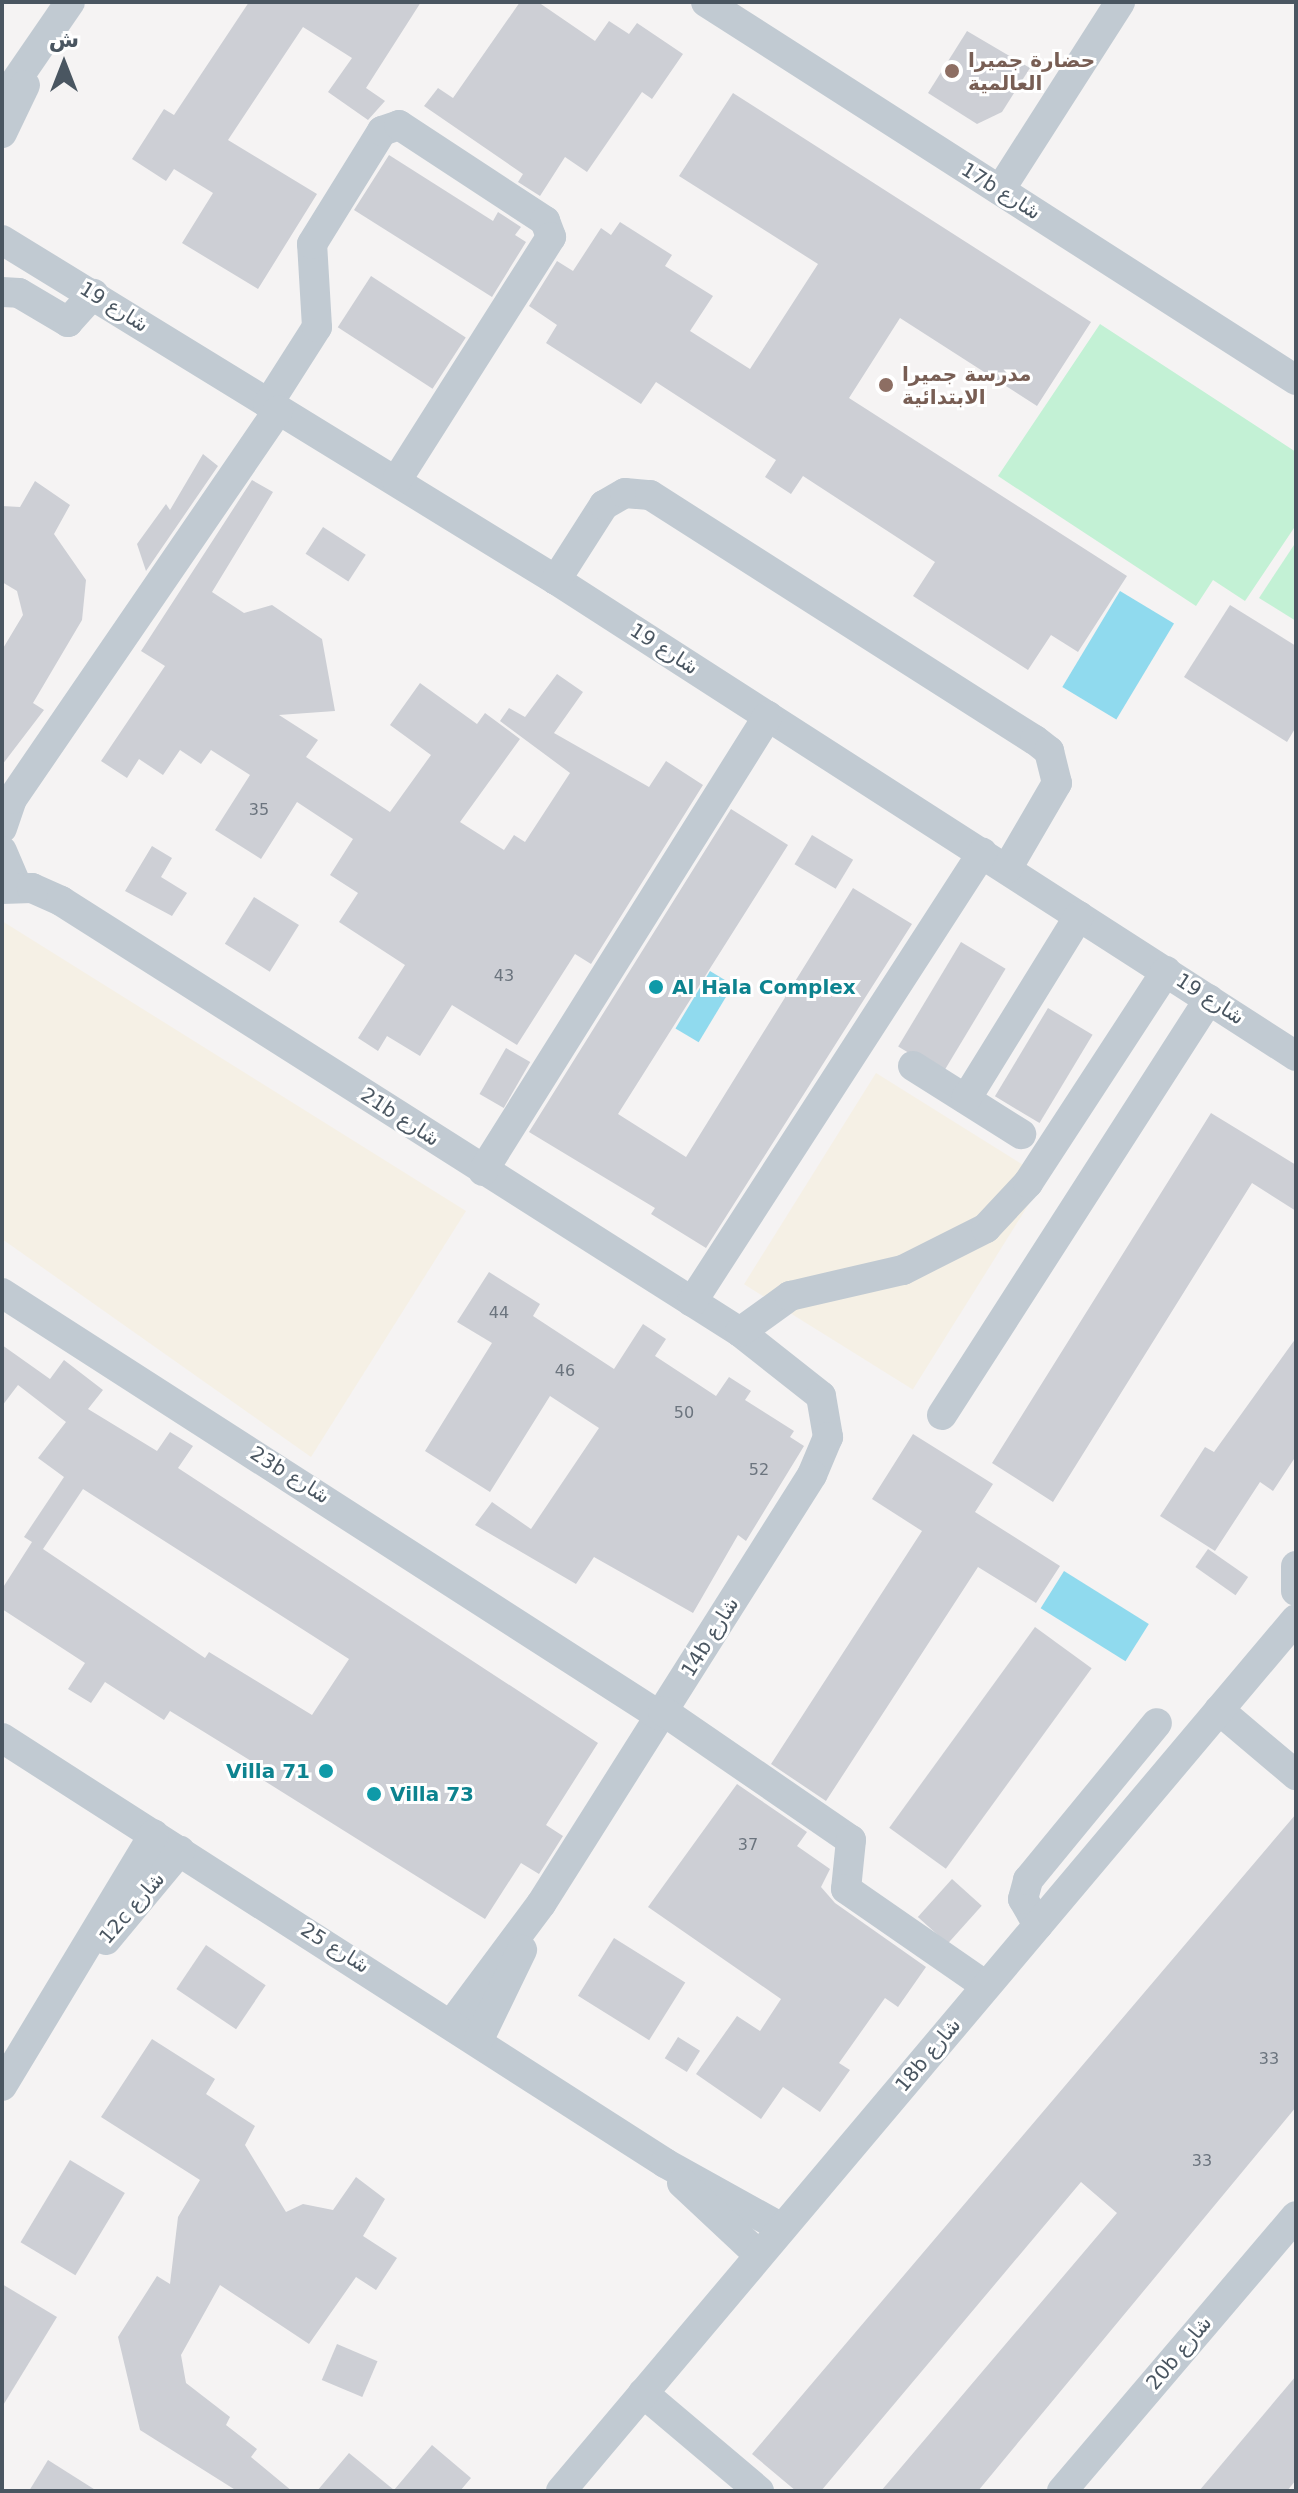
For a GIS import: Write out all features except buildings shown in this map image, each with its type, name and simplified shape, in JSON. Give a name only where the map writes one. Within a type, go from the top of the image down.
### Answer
[{"type":"street","points":[[2,101],[32,63],[70,2]]},
{"type":"street","name":"17b شارع","points":[[706,2],[1296,380]]},
{"type":"street","points":[[1000,190],[1120,2]]},
{"type":"street","points":[[2,78],[32,63]]},
{"type":"street","points":[[2,133],[32,63]]},
{"type":"street","points":[[2,828],[12,799],[273,407],[317,327],[312,244],[382,131],[399,125],[545,221],[551,237],[397,480]]},
{"type":"street","name":"شارع 19","points":[[2,232],[14,247],[556,580],[1296,1056]]},
{"type":"street","points":[[2,292],[19,293],[68,322],[93,294]]},
{"type":"street","points":[[556,580],[604,505],[625,493],[650,495],[1035,740],[1049,751],[1057,783],[995,861],[692,1302]]},
{"type":"street","points":[[483,1171],[768,716]]},
{"type":"street","points":[[2,851],[9,888]]},
{"type":"street","name":"21b شارع","points":[[9,888],[61,901],[792,1367]]},
{"type":"street","points":[[966,1099],[1079,916]]},
{"type":"street","points":[[740,1332],[790,1296],[903,1270],[986,1228],[1028,1183],[1166,971]]},
{"type":"street","points":[[942,1415],[1209,999]]},
{"type":"street","points":[[913,1066],[1021,1134]]},
{"type":"street","name":"23b شارع","points":[[2,1293],[579,1658],[666,1706],[851,1840],[846,1889],[986,1986]]},
{"type":"street","name":"14b شارع","points":[[453,2022],[541,1904],[822,1457],[828,1437],[821,1396],[792,1367]]},
{"type":"street","points":[[1296,1566],[1296,1591]]},
{"type":"street","name":"18b شارع","points":[[561,2491],[1296,1619]]},
{"type":"street","points":[[1219,1710],[1296,1775]]},
{"type":"street","points":[[1038,1925],[1023,1899],[1028,1880],[1157,1723]]},
{"type":"street","name":"شارع 25","points":[[2,1738],[453,2022],[665,2163],[782,2228]]},
{"type":"street","name":"12c شارع","points":[[2,2086],[81,1963],[154,1834]]},
{"type":"street","name":"12c شارع","points":[[81,1963],[180,1851]]},
{"type":"street","name":"14b شارع","points":[[479,2039],[541,1904]]},
{"type":"street","name":"شارع 25","points":[[665,2163],[759,2255]]},
{"type":"street","name":"20b شارع","points":[[1062,2491],[1296,2216]]},
{"type":"street","points":[[643,2393],[759,2491]]},
{"type":"green space","points":[[1100,324],[1296,452],[1296,525],[1245,601],[1213,580],[1196,606],[998,476]]},
{"type":"green space","points":[[1296,542],[1296,621],[1259,598]]},
{"type":"sand","points":[[2,921],[466,1211],[311,1457],[2,1239]]},
{"type":"sand","points":[[876,1073],[1045,1178],[913,1390],[744,1284]]},
{"type":"water","points":[[1120,591],[1174,623],[1116,719],[1062,687]]},
{"type":"water","points":[[710,971],[733,985],[699,1042],[675,1028]]},
{"type":"water","points":[[1064,1571],[1149,1624],[1125,1661],[1041,1608]]},
{"type":"place","name":"حضارة جميرا العالمية","points":[[952,71]]},
{"type":"place","name":"مدرسة جميرا الابتدائية","points":[[886,385]]},
{"type":"place","name":"Al Hala Complex","points":[[656,987]]},
{"type":"place","name":"Villa 71","points":[[326,1771]]},
{"type":"place","name":"Villa 73","points":[[374,1794]]}]
